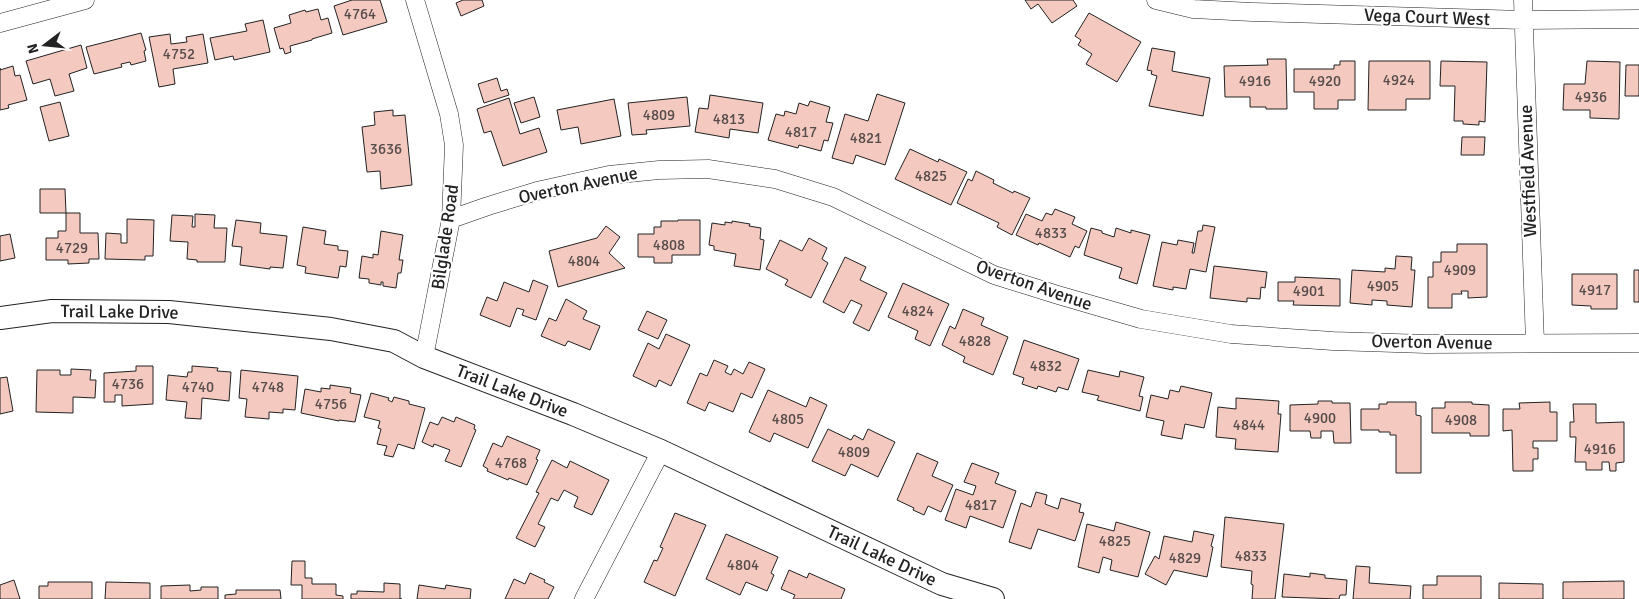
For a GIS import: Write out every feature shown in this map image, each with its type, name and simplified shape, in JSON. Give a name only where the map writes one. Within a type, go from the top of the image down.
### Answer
[{"type":"street","points":[[0,23],[85,0]]},
{"type":"street","name":"Bilglade Road","points":[[415,0],[449,114],[454,145],[451,218],[424,357]]},
{"type":"street","name":"Vega Court West","points":[[1156,0],[1193,9],[1252,12],[1523,20],[1639,19]]},
{"type":"street","name":"Westfield Avenue","points":[[1523,0],[1535,343]]},
{"type":"street","name":"Overton Avenue","points":[[451,218],[538,192],[609,175],[708,168],[775,179],[833,197],[994,275],[1141,319],[1231,334],[1333,341],[1426,344],[1639,343]]},
{"type":"street","name":"Trail Lake Drive","points":[[0,318],[52,311],[169,312],[331,329],[394,341],[424,357],[573,414],[661,451],[942,584],[993,599]]},
{"type":"street","points":[[584,599],[661,451]]},
{"type":"building","points":[[352,0],[380,0],[387,22],[343,35],[334,6]]},
{"type":"building","points":[[463,0],[482,0],[484,6],[461,16],[456,3]]},
{"type":"building","points":[[1025,0],[1073,0],[1077,6],[1052,23],[1038,4],[1031,9]]},
{"type":"building","points":[[318,9],[321,20],[328,18],[332,33],[290,46],[291,52],[285,54],[283,48],[280,49],[274,28],[291,23],[289,15],[305,10],[306,12]]},
{"type":"building","points":[[1089,13],[1141,42],[1117,82],[1086,64],[1092,54],[1078,45],[1081,40],[1075,36]]},
{"type":"building","points":[[263,20],[270,52],[234,60],[233,56],[215,60],[210,38],[247,31],[245,24]]},
{"type":"building","points":[[141,33],[146,50],[144,51],[146,61],[131,65],[130,62],[121,64],[122,67],[94,74],[86,47]]},
{"type":"building","points":[[170,34],[171,44],[187,42],[186,37],[203,34],[208,63],[173,69],[175,84],[159,87],[149,37]]},
{"type":"building","points":[[81,45],[87,68],[69,74],[74,91],[55,96],[50,79],[33,84],[26,61]]},
{"type":"building","points":[[1152,48],[1175,52],[1172,71],[1210,78],[1203,116],[1149,106],[1157,76],[1151,74],[1152,71],[1147,70]]},
{"type":"building","points":[[1267,59],[1286,59],[1287,109],[1250,107],[1250,97],[1225,97],[1224,66],[1268,65]]},
{"type":"building","points":[[1340,61],[1355,61],[1355,100],[1338,100],[1338,109],[1314,109],[1314,92],[1294,92],[1294,69],[1334,69],[1334,65],[1340,65]]},
{"type":"building","points":[[1369,61],[1430,61],[1430,99],[1406,99],[1406,110],[1368,110]]},
{"type":"building","points":[[1441,61],[1487,62],[1485,122],[1479,121],[1479,125],[1463,124],[1463,121],[1454,121],[1455,86],[1440,86]]},
{"type":"building","points":[[1587,61],[1620,62],[1619,119],[1590,118],[1590,110],[1563,110],[1564,84],[1585,84]]},
{"type":"building","points":[[1626,65],[1639,65],[1639,96],[1625,96]]},
{"type":"building","points":[[13,66],[15,76],[20,75],[27,100],[8,105],[9,108],[0,110],[0,70]]},
{"type":"building","points":[[497,78],[501,91],[507,89],[509,95],[484,103],[478,84]]},
{"type":"building","points":[[877,94],[905,103],[885,165],[856,155],[853,164],[832,158],[845,114],[868,121]]},
{"type":"building","points":[[710,95],[763,103],[758,133],[730,129],[729,138],[695,132],[699,108],[708,109]]},
{"type":"building","points":[[534,97],[540,117],[521,123],[514,103]]},
{"type":"building","points":[[687,97],[690,126],[646,130],[647,134],[632,135],[628,103]]},
{"type":"building","points":[[509,98],[520,134],[539,128],[547,152],[503,166],[491,131],[484,133],[477,109]]},
{"type":"building","points":[[614,99],[621,136],[581,144],[578,127],[561,130],[557,110]]},
{"type":"building","points":[[810,101],[830,107],[826,122],[833,123],[828,141],[824,140],[821,151],[799,145],[798,148],[768,140],[776,114],[784,116],[785,111],[796,114],[799,103],[808,106]]},
{"type":"building","points":[[60,102],[69,136],[49,141],[40,107]]},
{"type":"building","points":[[393,110],[393,116],[405,115],[412,185],[381,189],[380,171],[367,172],[362,127],[375,125],[374,112]]},
{"type":"building","points":[[1462,137],[1485,137],[1484,155],[1461,155]]},
{"type":"building","points":[[910,149],[938,162],[939,159],[967,172],[951,205],[895,179]]},
{"type":"building","points":[[976,171],[994,180],[993,183],[1013,193],[1014,191],[1030,198],[1012,235],[997,227],[999,223],[957,203],[968,179],[972,181]]},
{"type":"building","points":[[40,189],[65,189],[66,213],[40,213]]},
{"type":"building","points":[[1055,209],[1075,217],[1072,224],[1087,231],[1079,248],[1075,246],[1070,257],[1016,235],[1026,214],[1042,221],[1046,213],[1052,215]]},
{"type":"building","points":[[66,213],[80,213],[80,233],[98,233],[99,259],[89,259],[89,263],[68,264],[68,260],[46,260],[46,238],[58,238],[58,231],[66,231]]},
{"type":"building","points":[[195,214],[215,215],[214,228],[227,228],[225,262],[197,262],[197,260],[187,259],[188,242],[170,241],[172,215],[193,216],[192,227],[195,227]]},
{"type":"building","points":[[127,219],[154,220],[153,256],[145,256],[145,260],[105,259],[106,233],[121,234],[121,243],[127,243]]},
{"type":"building","points":[[236,220],[261,223],[260,233],[287,236],[283,268],[270,267],[270,269],[240,265],[242,247],[232,246]]},
{"type":"building","points":[[700,220],[700,255],[672,255],[672,263],[654,263],[654,257],[638,257],[638,234],[654,234],[654,227],[661,227],[661,221]]},
{"type":"building","points":[[732,221],[761,228],[760,239],[764,240],[760,270],[734,266],[736,254],[714,250],[714,246],[709,245],[712,223],[725,225],[725,222],[732,223]]},
{"type":"building","points":[[1203,225],[1215,227],[1206,272],[1190,269],[1186,289],[1173,287],[1173,290],[1153,286],[1162,242],[1177,245],[1178,240],[1194,243],[1192,253],[1194,253],[1198,231],[1202,231]]},
{"type":"building","points":[[606,226],[620,237],[609,253],[625,268],[558,287],[549,251],[597,238]]},
{"type":"building","points":[[303,227],[326,231],[324,244],[338,246],[338,250],[348,251],[346,267],[340,266],[338,278],[305,273],[306,267],[297,265]]},
{"type":"building","points":[[1091,228],[1114,237],[1116,228],[1131,233],[1131,230],[1150,235],[1137,284],[1119,278],[1122,268],[1084,255]]},
{"type":"building","points":[[381,231],[403,235],[399,260],[403,260],[401,273],[398,273],[396,288],[383,286],[383,282],[381,282],[381,285],[369,283],[369,279],[359,278],[362,256],[373,258],[373,254],[378,255]]},
{"type":"building","points":[[10,234],[15,258],[0,261],[0,236]]},
{"type":"building","points":[[809,238],[827,248],[822,259],[828,263],[811,298],[785,285],[788,280],[766,269],[780,240],[802,251]]},
{"type":"building","points":[[1457,244],[1487,244],[1487,297],[1468,298],[1468,291],[1461,291],[1462,294],[1452,294],[1452,308],[1428,308],[1428,277],[1433,277],[1433,262],[1441,262],[1441,252],[1457,252]]},
{"type":"building","points":[[1396,256],[1412,257],[1411,270],[1415,270],[1412,307],[1387,305],[1387,301],[1372,300],[1372,305],[1350,303],[1352,270],[1385,272],[1385,268],[1395,269]]},
{"type":"building","points":[[845,257],[866,267],[860,280],[887,293],[869,331],[853,323],[862,305],[851,300],[844,313],[823,302]]},
{"type":"building","points":[[1214,266],[1267,272],[1265,288],[1261,287],[1260,299],[1247,298],[1247,302],[1210,298]]},
{"type":"building","points":[[1634,270],[1639,270],[1639,302],[1634,302]]},
{"type":"building","points":[[1572,274],[1617,274],[1617,309],[1591,309],[1591,306],[1572,305]]},
{"type":"building","points":[[1295,277],[1340,279],[1340,306],[1293,305],[1294,301],[1278,301],[1278,282],[1295,282]]},
{"type":"building","points":[[533,280],[548,286],[536,320],[522,315],[524,310],[517,308],[510,327],[480,315],[487,297],[497,301],[504,282],[529,292]]},
{"type":"building","points":[[903,283],[949,304],[930,346],[915,339],[918,331],[888,317]]},
{"type":"building","points":[[566,299],[587,311],[583,319],[600,326],[590,350],[568,341],[565,346],[541,336],[549,318],[556,321]]},
{"type":"building","points":[[963,309],[984,318],[981,325],[1008,337],[993,375],[963,362],[965,357],[942,345],[950,326],[955,329]]},
{"type":"building","points":[[647,311],[667,320],[658,339],[638,330]]},
{"type":"building","points":[[666,334],[690,345],[671,386],[659,380],[656,387],[633,376],[648,343],[659,349]]},
{"type":"building","points":[[1024,340],[1079,359],[1068,390],[1058,387],[1056,392],[1038,386],[1037,389],[1022,384],[1024,378],[1013,374]]},
{"type":"building","points":[[714,360],[728,366],[725,372],[731,375],[734,369],[743,374],[749,362],[765,369],[752,398],[741,393],[733,412],[709,402],[705,411],[687,403],[700,373],[707,376]]},
{"type":"building","points":[[136,366],[153,366],[153,404],[122,406],[122,395],[115,395],[115,402],[104,402],[104,373],[136,371]]},
{"type":"building","points":[[192,366],[218,368],[217,371],[231,372],[229,401],[202,398],[201,419],[185,418],[187,402],[166,400],[168,375],[187,377],[188,372],[192,372]]},
{"type":"building","points":[[71,369],[91,370],[90,380],[96,380],[95,398],[73,397],[73,413],[36,412],[37,370],[60,370],[60,375],[71,375]]},
{"type":"building","points":[[241,370],[298,376],[295,410],[283,409],[283,413],[269,412],[269,419],[245,417],[247,399],[239,398]]},
{"type":"building","points":[[1088,370],[1119,377],[1120,371],[1144,377],[1139,396],[1143,397],[1140,411],[1097,400],[1099,396],[1082,392]]},
{"type":"building","points":[[7,377],[13,411],[0,414],[0,378]]},
{"type":"building","points":[[330,385],[351,388],[350,393],[361,395],[355,422],[339,421],[301,413],[305,389],[321,392],[321,388],[330,389]]},
{"type":"building","points":[[1181,386],[1212,393],[1204,428],[1185,424],[1182,439],[1161,435],[1164,421],[1146,417],[1151,395],[1168,399],[1170,390],[1179,392]]},
{"type":"building","points":[[768,390],[806,407],[810,397],[827,405],[808,448],[774,433],[770,442],[749,432]]},
{"type":"building","points":[[371,393],[389,398],[388,400],[392,402],[394,397],[409,401],[409,404],[425,408],[414,449],[398,444],[393,457],[384,455],[387,446],[377,444],[381,429],[378,428],[380,421],[364,417]]},
{"type":"building","points":[[1236,398],[1279,401],[1278,414],[1281,414],[1278,452],[1235,449],[1236,439],[1216,437],[1218,407],[1236,409]]},
{"type":"building","points":[[1318,401],[1350,403],[1351,443],[1334,443],[1333,431],[1321,431],[1321,438],[1311,438],[1310,431],[1290,431],[1290,405],[1318,404]]},
{"type":"building","points":[[1387,402],[1416,402],[1416,415],[1421,416],[1421,473],[1396,473],[1396,435],[1390,435],[1390,432],[1379,432],[1379,430],[1361,430],[1361,409],[1379,409],[1379,404],[1387,404]]},
{"type":"building","points":[[1445,402],[1472,402],[1472,404],[1489,405],[1489,436],[1470,436],[1470,433],[1432,433],[1432,408],[1445,408]]},
{"type":"building","points":[[1550,402],[1550,412],[1557,412],[1557,441],[1533,441],[1533,448],[1538,448],[1538,459],[1533,459],[1533,471],[1513,471],[1512,430],[1503,431],[1503,409],[1520,409],[1519,403]]},
{"type":"building","points":[[1573,404],[1596,404],[1596,423],[1624,422],[1624,462],[1616,463],[1616,471],[1610,471],[1609,462],[1602,462],[1602,470],[1586,470],[1586,462],[1575,462],[1576,437],[1570,437],[1570,422],[1574,422]]},
{"type":"building","points":[[442,417],[454,422],[456,417],[475,425],[474,429],[476,430],[461,467],[445,461],[450,450],[434,444],[433,447],[422,442],[430,422],[438,425]]},
{"type":"building","points":[[828,429],[851,440],[854,435],[863,440],[868,429],[895,442],[878,477],[851,464],[845,476],[812,461]]},
{"type":"building","points":[[507,436],[540,450],[536,459],[538,460],[527,485],[509,478],[508,480],[487,471],[488,469],[483,466],[493,443],[502,447]]},
{"type":"building","points":[[917,453],[938,462],[932,476],[953,485],[941,512],[928,506],[924,515],[897,500]]},
{"type":"building","points":[[552,460],[567,468],[570,461],[609,480],[592,515],[574,507],[578,497],[564,490],[558,501],[551,498],[538,524],[545,527],[535,547],[516,538],[539,493],[536,492]]},
{"type":"building","points":[[972,463],[999,473],[995,483],[1016,491],[1003,528],[970,516],[966,528],[945,520],[956,489],[973,495],[976,486],[964,482]]},
{"type":"building","points":[[1036,492],[1047,495],[1045,504],[1058,509],[1061,498],[1081,504],[1079,512],[1084,513],[1075,541],[1038,529],[1031,549],[1009,542],[1021,503],[1031,507]]},
{"type":"building","points":[[675,513],[706,525],[675,596],[644,582],[654,560],[657,561],[663,548],[660,547]]},
{"type":"building","points":[[1225,517],[1284,524],[1275,599],[1252,599],[1252,571],[1221,567]]},
{"type":"building","points":[[1116,522],[1150,532],[1138,577],[1110,570],[1112,560],[1103,557],[1099,573],[1078,567],[1087,524],[1114,531]]},
{"type":"building","points":[[1194,531],[1214,535],[1207,577],[1174,570],[1166,585],[1145,574],[1155,556],[1159,559],[1164,536],[1192,542]]},
{"type":"building","points":[[726,534],[778,557],[771,573],[774,575],[767,591],[746,582],[740,595],[706,579]]},
{"type":"building","points":[[292,561],[305,561],[305,578],[312,578],[312,584],[336,584],[336,595],[343,596],[343,599],[302,599],[302,585],[291,585]]},
{"type":"building","points":[[1356,566],[1370,567],[1369,583],[1411,586],[1410,599],[1353,599]]},
{"type":"building","points":[[789,570],[807,578],[809,573],[845,589],[841,599],[793,599],[795,595],[781,589]]},
{"type":"building","points":[[530,573],[545,580],[544,582],[554,587],[548,599],[505,599],[514,579],[525,584]]},
{"type":"building","points":[[1310,573],[1325,575],[1325,578],[1347,580],[1346,595],[1340,595],[1339,599],[1282,597],[1284,574],[1310,577]]},
{"type":"building","points":[[1437,576],[1481,576],[1481,599],[1423,599],[1423,585],[1437,585]]},
{"type":"building","points":[[14,580],[20,599],[0,599],[0,585]]},
{"type":"building","points":[[1624,581],[1624,599],[1563,599],[1563,582]]},
{"type":"building","points":[[48,582],[92,582],[92,599],[39,599],[39,586],[48,586]]},
{"type":"building","points":[[106,582],[150,583],[150,599],[105,599]]},
{"type":"building","points":[[384,583],[400,584],[400,599],[351,599],[351,594],[357,594],[357,591],[384,592]]},
{"type":"building","points":[[1499,583],[1543,584],[1543,599],[1499,599]]},
{"type":"building","points":[[190,585],[190,591],[201,590],[201,587],[218,587],[218,599],[161,599],[161,586]]},
{"type":"building","points":[[419,585],[445,589],[446,585],[471,589],[470,599],[417,599]]},
{"type":"building","points":[[236,590],[280,590],[281,599],[225,599],[225,595],[236,594]]}]
